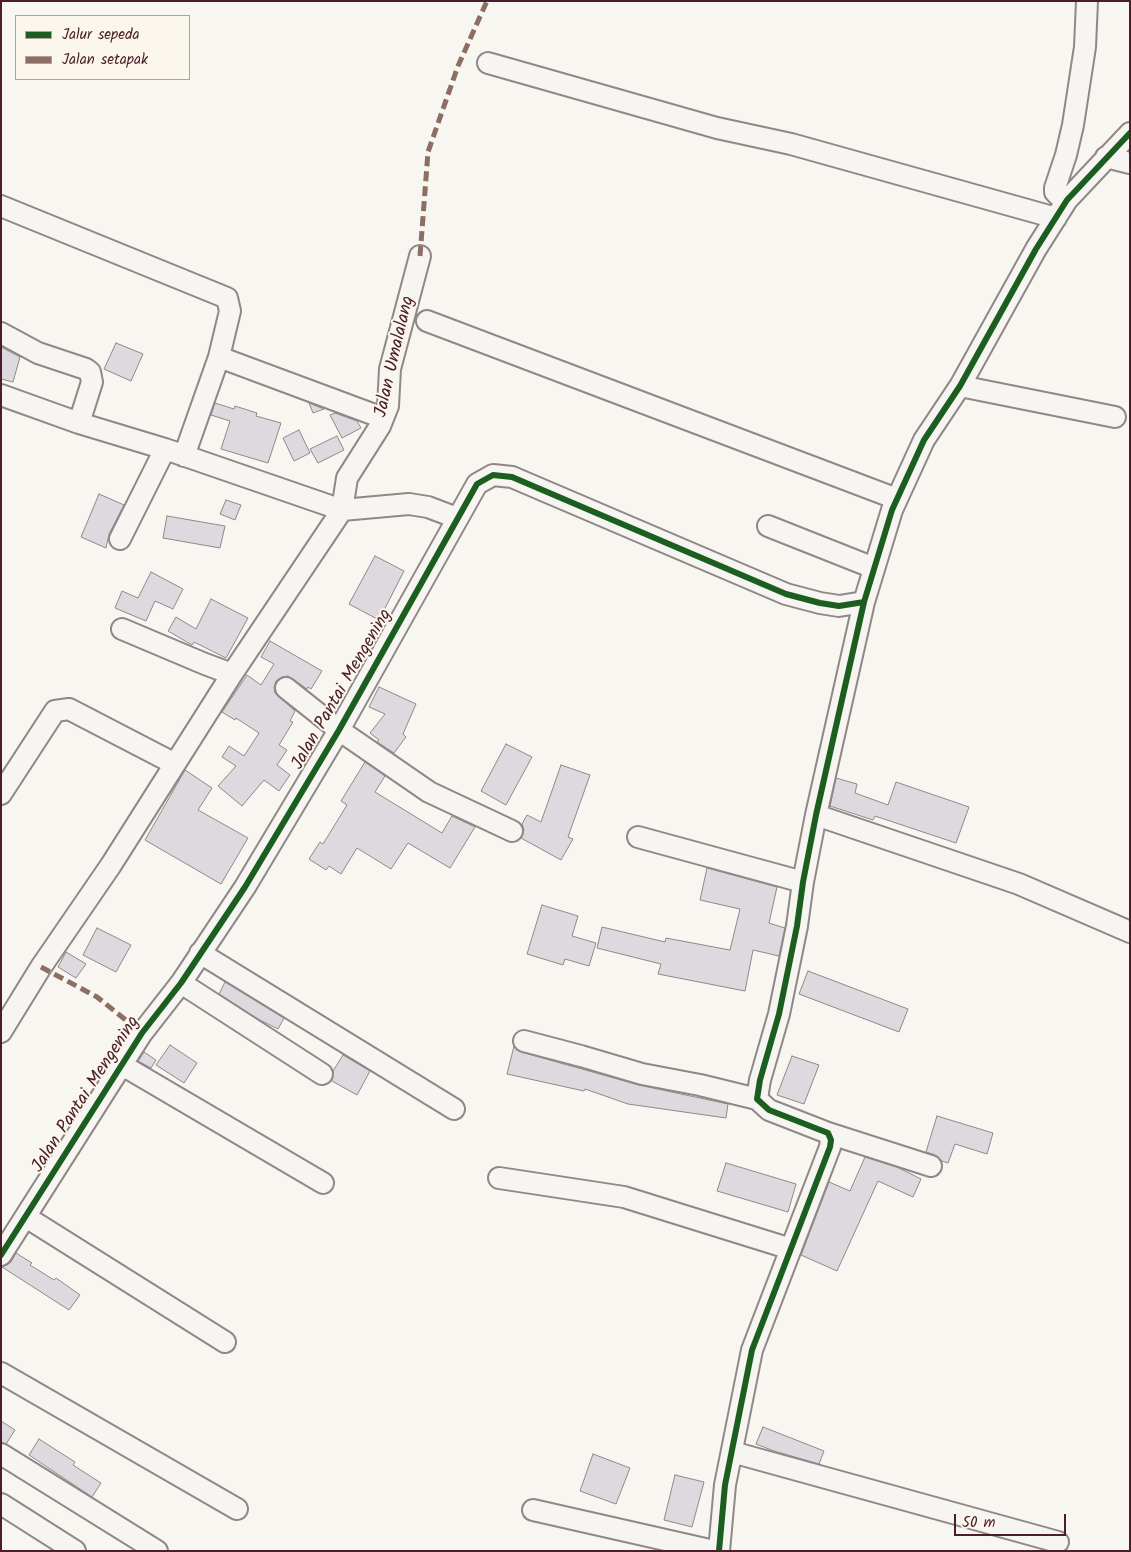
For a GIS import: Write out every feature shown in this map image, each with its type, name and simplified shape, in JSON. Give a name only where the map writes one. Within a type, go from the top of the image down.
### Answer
[{"type":"street","points":[[1067,200],[1058,196],[1055,188],[1066,155],[1076,106],[1085,47],[1087,1]]},
{"type":"street","points":[[488,63],[718,128],[791,144],[1056,218]]},
{"type":"street","points":[[758,1100],[760,1080],[779,1014],[797,926],[816,814],[864,602],[892,510],[924,440],[960,386],[1036,249],[1067,200],[1130,133]]},
{"type":"street","points":[[1106,157],[1130,163]]},
{"type":"street","points":[[1,206],[227,298],[230,310],[219,357],[174,452],[120,539]]},
{"type":"street","name":"Jalan Umalalang","points":[[337,509],[347,478],[380,426],[388,406],[390,369],[420,256]]},
{"type":"street","points":[[427,321],[897,499]]},
{"type":"street","points":[[1,333],[38,353],[90,372],[92,382],[80,423]]},
{"type":"street","points":[[219,357],[383,418]]},
{"type":"street","points":[[960,386],[1115,417]]},
{"type":"street","points":[[1,395],[80,423],[174,452],[337,509],[409,504],[428,507],[457,518]]},
{"type":"street","name":"Jalan Pantai Mengening","points":[[1,1255],[142,1033],[181,983],[245,887],[339,730],[477,484],[493,475],[512,478],[786,594],[839,606],[864,602]]},
{"type":"street","points":[[1,1032],[42,967],[111,865],[337,509]]},
{"type":"street","points":[[768,526],[874,568]]},
{"type":"street","points":[[122,628],[232,674]]},
{"type":"street","points":[[286,688],[339,730],[429,792],[512,831]]},
{"type":"street","points":[[1,794],[55,711],[69,709],[175,764]]},
{"type":"street","points":[[816,814],[1019,884],[1130,932]]},
{"type":"street","points":[[638,837],[803,882]]},
{"type":"street","points":[[200,953],[454,1109]]},
{"type":"street","points":[[181,983],[322,1074]]},
{"type":"street","points":[[524,1041],[642,1074],[700,1085],[758,1100],[769,1110],[828,1134],[931,1166]]},
{"type":"street","points":[[122,1065],[323,1182]]},
{"type":"street","points":[[719,1551],[725,1485],[752,1350],[830,1147],[831,1140],[828,1134]]},
{"type":"street","points":[[499,1178],[624,1197],[790,1249]]},
{"type":"street","points":[[26,1216],[225,1342]]},
{"type":"street","points":[[1,1374],[237,1509]]},
{"type":"street","points":[[732,1452],[1058,1542]]},
{"type":"street","points":[[1,1454],[157,1551]]},
{"type":"street","points":[[1,1504],[75,1551]]},
{"type":"street","points":[[533,1510],[714,1551]]},
{"type":"building","points":[[116,343],[143,354],[131,381],[104,369]]},
{"type":"building","points":[[1,347],[20,357],[13,382],[1,379]]},
{"type":"building","points":[[215,403],[234,409],[235,406],[257,413],[256,416],[281,423],[268,463],[221,449],[230,421],[211,415]]},
{"type":"building","points":[[309,403],[324,409],[313,413]]},
{"type":"building","points":[[335,413],[357,421],[361,428],[342,438],[330,415]]},
{"type":"building","points":[[299,430],[310,453],[294,461],[283,438]]},
{"type":"building","points":[[337,436],[344,450],[318,463],[310,449]]},
{"type":"building","points":[[99,494],[124,505],[109,534],[106,548],[81,537]]},
{"type":"building","points":[[226,500],[241,505],[235,520],[220,514]]},
{"type":"building","points":[[167,516],[225,526],[220,548],[163,538]]},
{"type":"building","points":[[375,556],[404,571],[379,620],[349,604]]},
{"type":"building","points":[[151,572],[183,589],[173,609],[155,601],[146,621],[115,608],[122,591],[138,598]]},
{"type":"building","points":[[211,599],[248,618],[226,658],[194,642],[192,645],[168,631],[176,617],[196,629]]},
{"type":"building","points":[[270,641],[322,671],[311,689],[308,687],[307,689],[288,676],[276,681],[275,693],[295,711],[290,721],[293,722],[279,745],[287,750],[277,765],[290,775],[279,791],[264,780],[242,806],[218,786],[236,766],[222,757],[229,746],[244,756],[259,733],[236,718],[235,720],[222,712],[247,675],[261,685],[274,664],[261,657]]},
{"type":"building","points":[[379,687],[416,704],[403,734],[406,737],[394,753],[377,742],[379,740],[370,733],[385,714],[369,707]]},
{"type":"building","points":[[506,744],[532,757],[506,805],[481,791]]},
{"type":"building","points":[[365,762],[385,776],[375,792],[442,833],[452,816],[475,827],[450,868],[408,843],[391,869],[357,848],[341,874],[329,866],[326,870],[309,859],[320,842],[323,844],[347,805],[341,801]]},
{"type":"building","points":[[561,765],[590,775],[568,837],[573,839],[561,860],[521,838],[524,830],[522,824],[527,815],[541,822]]},
{"type":"building","points":[[185,770],[212,788],[198,810],[248,838],[221,884],[145,840]]},
{"type":"building","points":[[836,778],[857,784],[855,793],[888,805],[896,782],[969,807],[956,843],[875,816],[873,820],[830,806]]},
{"type":"building","points":[[707,868],[777,887],[769,923],[785,928],[779,956],[753,950],[745,991],[658,974],[661,964],[597,948],[602,927],[665,942],[666,938],[730,950],[740,909],[700,900]]},
{"type":"building","points":[[542,905],[578,916],[572,936],[596,943],[589,966],[565,959],[563,965],[527,954]]},
{"type":"building","points":[[97,928],[131,945],[116,972],[83,955]]},
{"type":"building","points":[[66,952],[86,964],[76,978],[58,967]]},
{"type":"building","points":[[808,971],[908,1009],[899,1032],[799,994]]},
{"type":"building","points":[[225,982],[284,1018],[278,1029],[258,1019],[219,994]]},
{"type":"building","points":[[170,1045],[197,1063],[184,1083],[156,1065]]},
{"type":"building","points":[[514,1046],[521,1052],[639,1085],[728,1104],[726,1118],[628,1104],[585,1089],[584,1091],[507,1074]]},
{"type":"building","points":[[144,1052],[156,1060],[151,1068],[138,1061]]},
{"type":"building","points":[[343,1055],[370,1071],[357,1095],[332,1081],[333,1071]]},
{"type":"building","points":[[792,1056],[819,1065],[804,1104],[777,1095]]},
{"type":"building","points":[[937,1116],[993,1133],[987,1154],[955,1144],[948,1163],[926,1152]]},
{"type":"building","points":[[865,1157],[897,1167],[921,1179],[913,1197],[878,1181],[837,1271],[801,1255],[829,1182],[850,1191]]},
{"type":"building","points":[[726,1163],[796,1184],[788,1212],[717,1191]]},
{"type":"building","points":[[16,1253],[32,1263],[30,1265],[54,1280],[56,1278],[80,1295],[69,1310],[2,1267],[11,1262]]},
{"type":"building","points":[[1,1421],[15,1430],[6,1444],[1,1442]]},
{"type":"building","points":[[763,1427],[824,1451],[819,1464],[756,1444]]},
{"type":"building","points":[[39,1439],[75,1462],[73,1465],[101,1483],[92,1497],[29,1455]]},
{"type":"building","points":[[593,1454],[630,1468],[616,1504],[580,1491]]},
{"type":"building","points":[[675,1475],[704,1482],[692,1527],[664,1520]]},
{"type":"marked path","points":[[420,256],[428,152],[458,66],[487,1]]},
{"type":"marked path","points":[[41,967],[97,997],[142,1033]]},
{"type":"cycle path","points":[[719,1551],[725,1485],[752,1350],[830,1147],[831,1140],[828,1133],[769,1110],[757,1099],[760,1080],[779,1014],[797,926],[803,882],[816,815],[864,602],[892,510],[924,440],[960,386],[1036,249],[1067,200],[1130,133]]},
{"type":"cycle path","points":[[1,1255],[142,1033],[181,983],[245,887],[339,730],[477,484],[493,475],[512,477],[786,594],[839,606],[864,602]]}]
